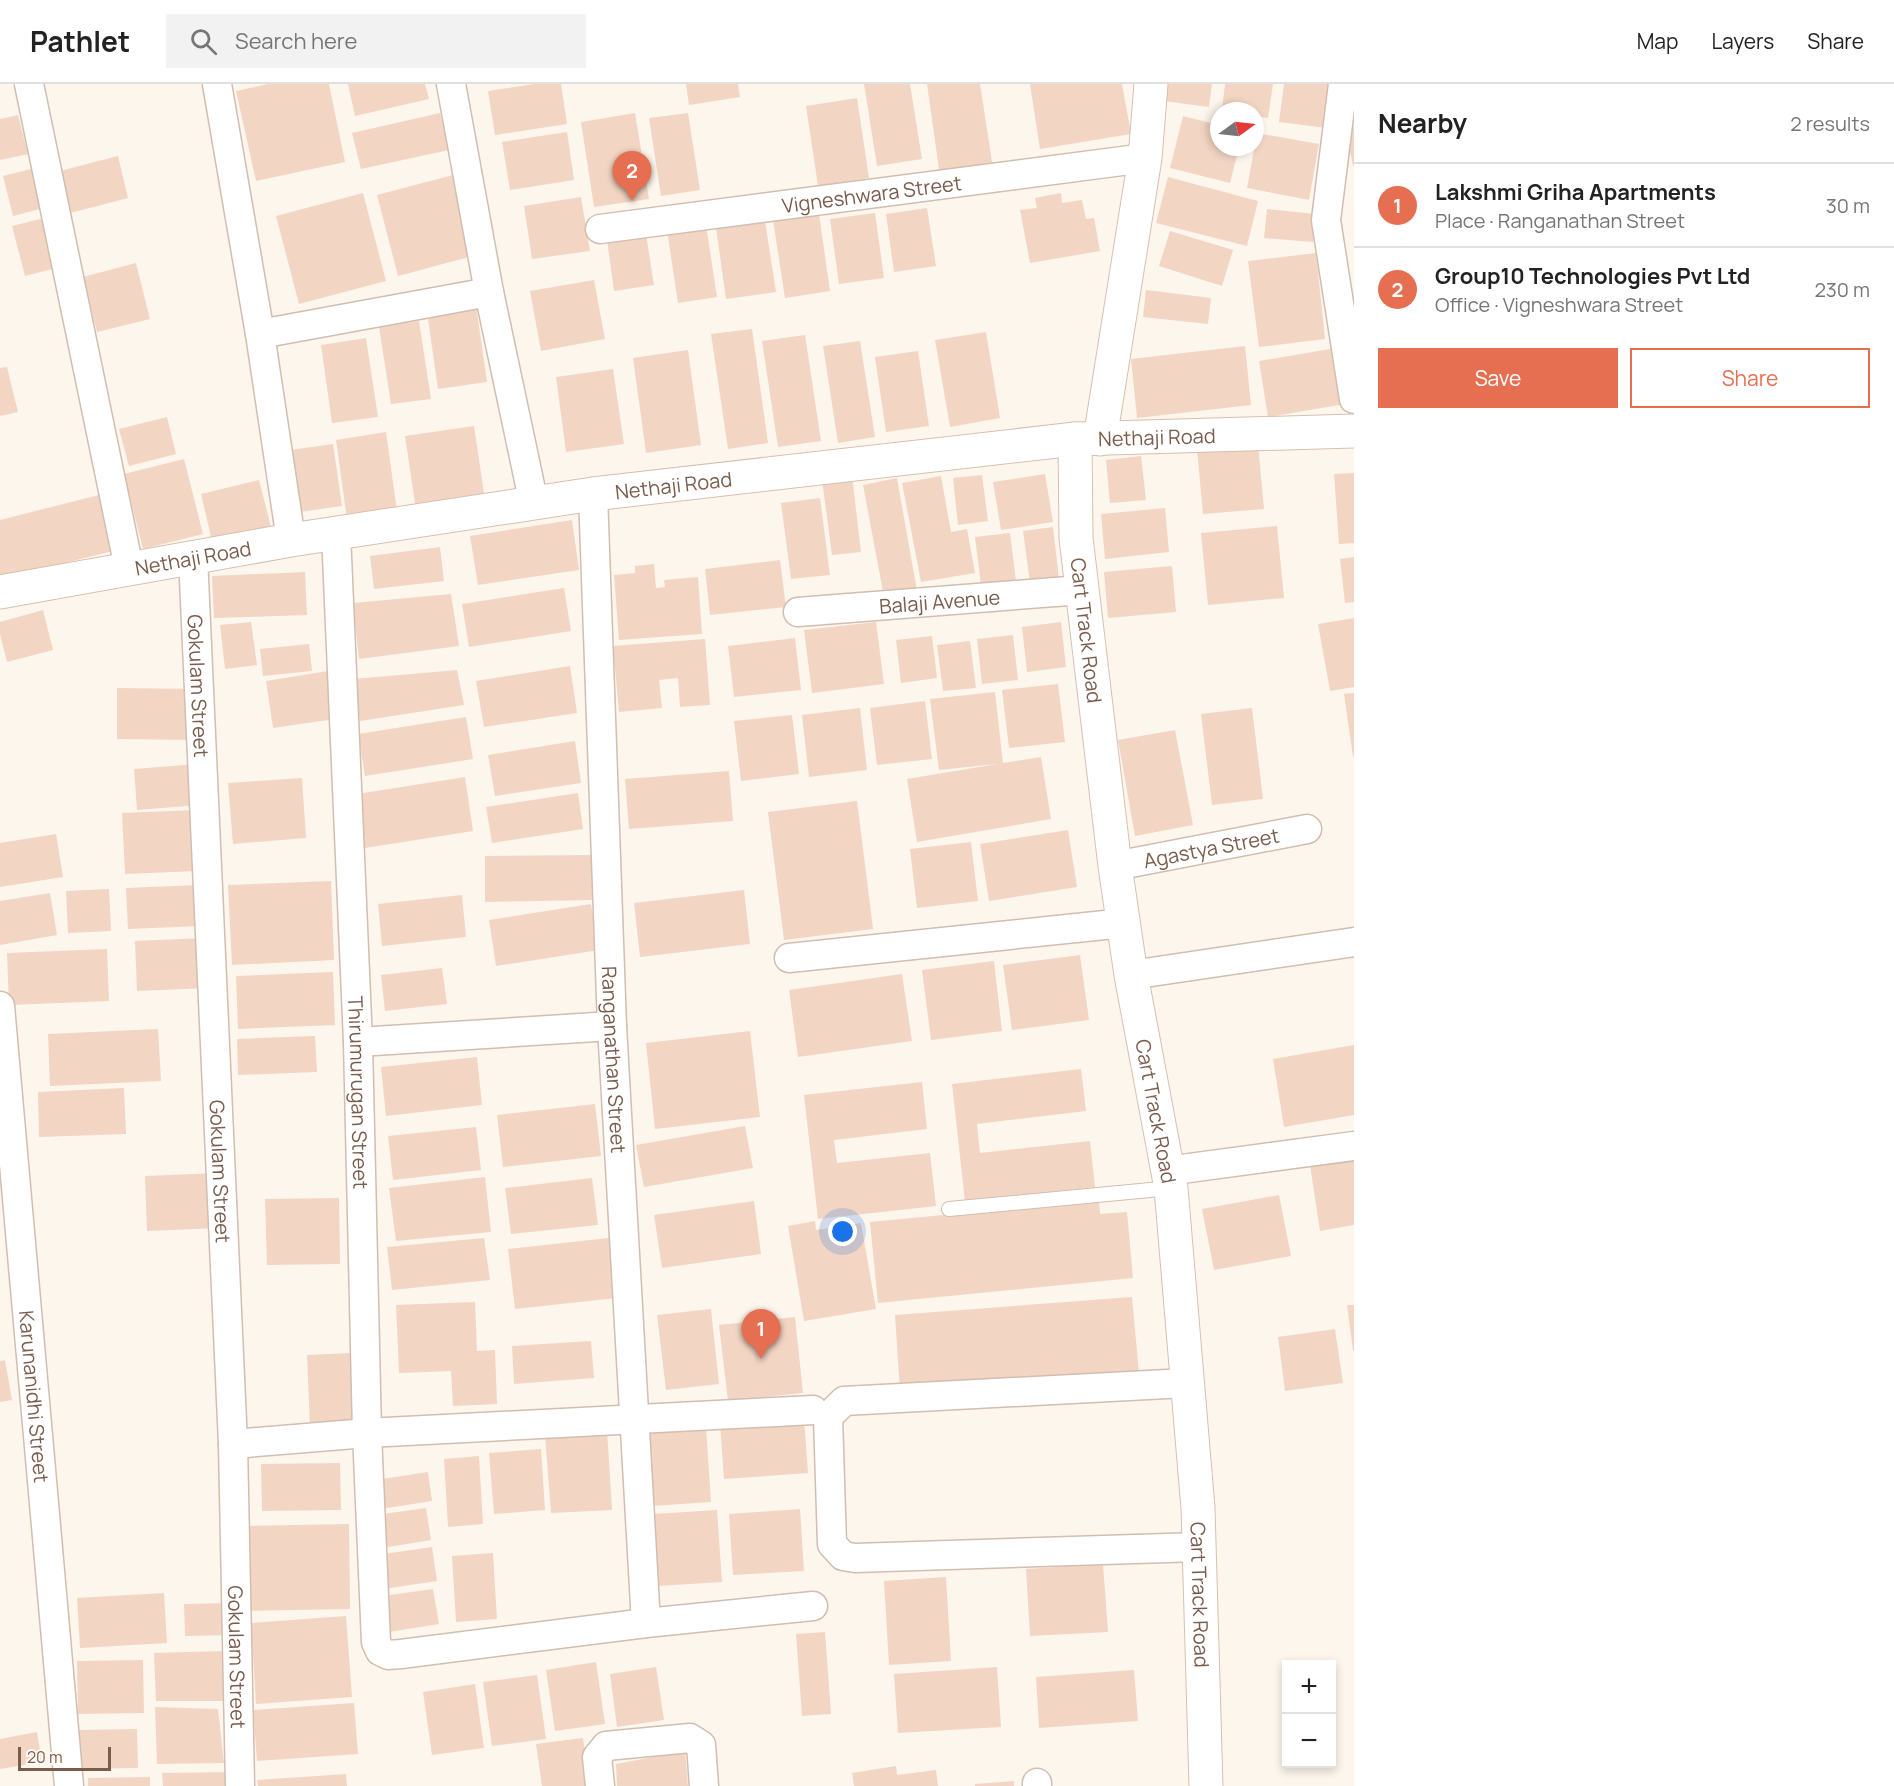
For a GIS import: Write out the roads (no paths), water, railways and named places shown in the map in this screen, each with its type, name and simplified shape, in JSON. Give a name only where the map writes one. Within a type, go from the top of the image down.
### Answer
[{"type":"street","points":[[28,84],[129,568]]},
{"type":"street","points":[[217,84],[260,334],[291,540]]},
{"type":"street","points":[[451,84],[489,292],[534,504]]},
{"type":"street","name":"Cart Track Road","points":[[1151,84],[1145,159],[1087,439],[1076,538],[1115,866],[1131,975],[1169,1180],[1199,1547],[1206,1786]]},
{"type":"street","points":[[1343,84],[1326,220],[1354,399]]},
{"type":"street","name":"Vigneshwara Street","points":[[600,229],[1145,159]]},
{"type":"street","points":[[260,334],[489,292]]},
{"type":"street","name":"Nethaji Road","points":[[0,592],[291,540],[593,494],[1087,439],[1354,431]]},
{"type":"street","name":"Ranganathan Street","points":[[593,494],[612,1026],[646,1623]]},
{"type":"street","name":"Thirumurugan Street","points":[[336,533],[358,1042],[367,1433],[376,1642],[380,1651],[388,1655],[646,1623]]},
{"type":"street","name":"Gokulam Street","points":[[193,557],[233,1444],[240,1786]]},
{"type":"street","name":"Balaji Avenue","points":[[798,612],[1081,590]]},
{"type":"street","name":"Agastya Street","points":[[1115,866],[1307,829]]},
{"type":"street","points":[[789,958],[1124,923]]},
{"type":"street","points":[[1131,975],[1354,942]]},
{"type":"street","name":"Karunanidhi Street","points":[[0,1006],[69,1786]]},
{"type":"street","points":[[358,1042],[612,1026]]},
{"type":"street","points":[[1169,1180],[1354,1146]]},
{"type":"street","points":[[1186,1383],[844,1401],[828,1417],[832,1544],[843,1556],[855,1558],[1199,1547]]},
{"type":"street","points":[[233,1444],[367,1433],[813,1410]]},
{"type":"street","points":[[646,1623],[813,1606]]},
{"type":"street","points":[[600,1786],[597,1757],[606,1746],[690,1738],[701,1745],[704,1786]]},
{"type":"lane","points":[[950,1209],[1169,1180]]},
{"type":"place","name":"Group10 Technologies Pvt Ltd","points":[[632,201]]},
{"type":"place","name":"Lakshmi Griha Apartments","points":[[761,1359]]}]
